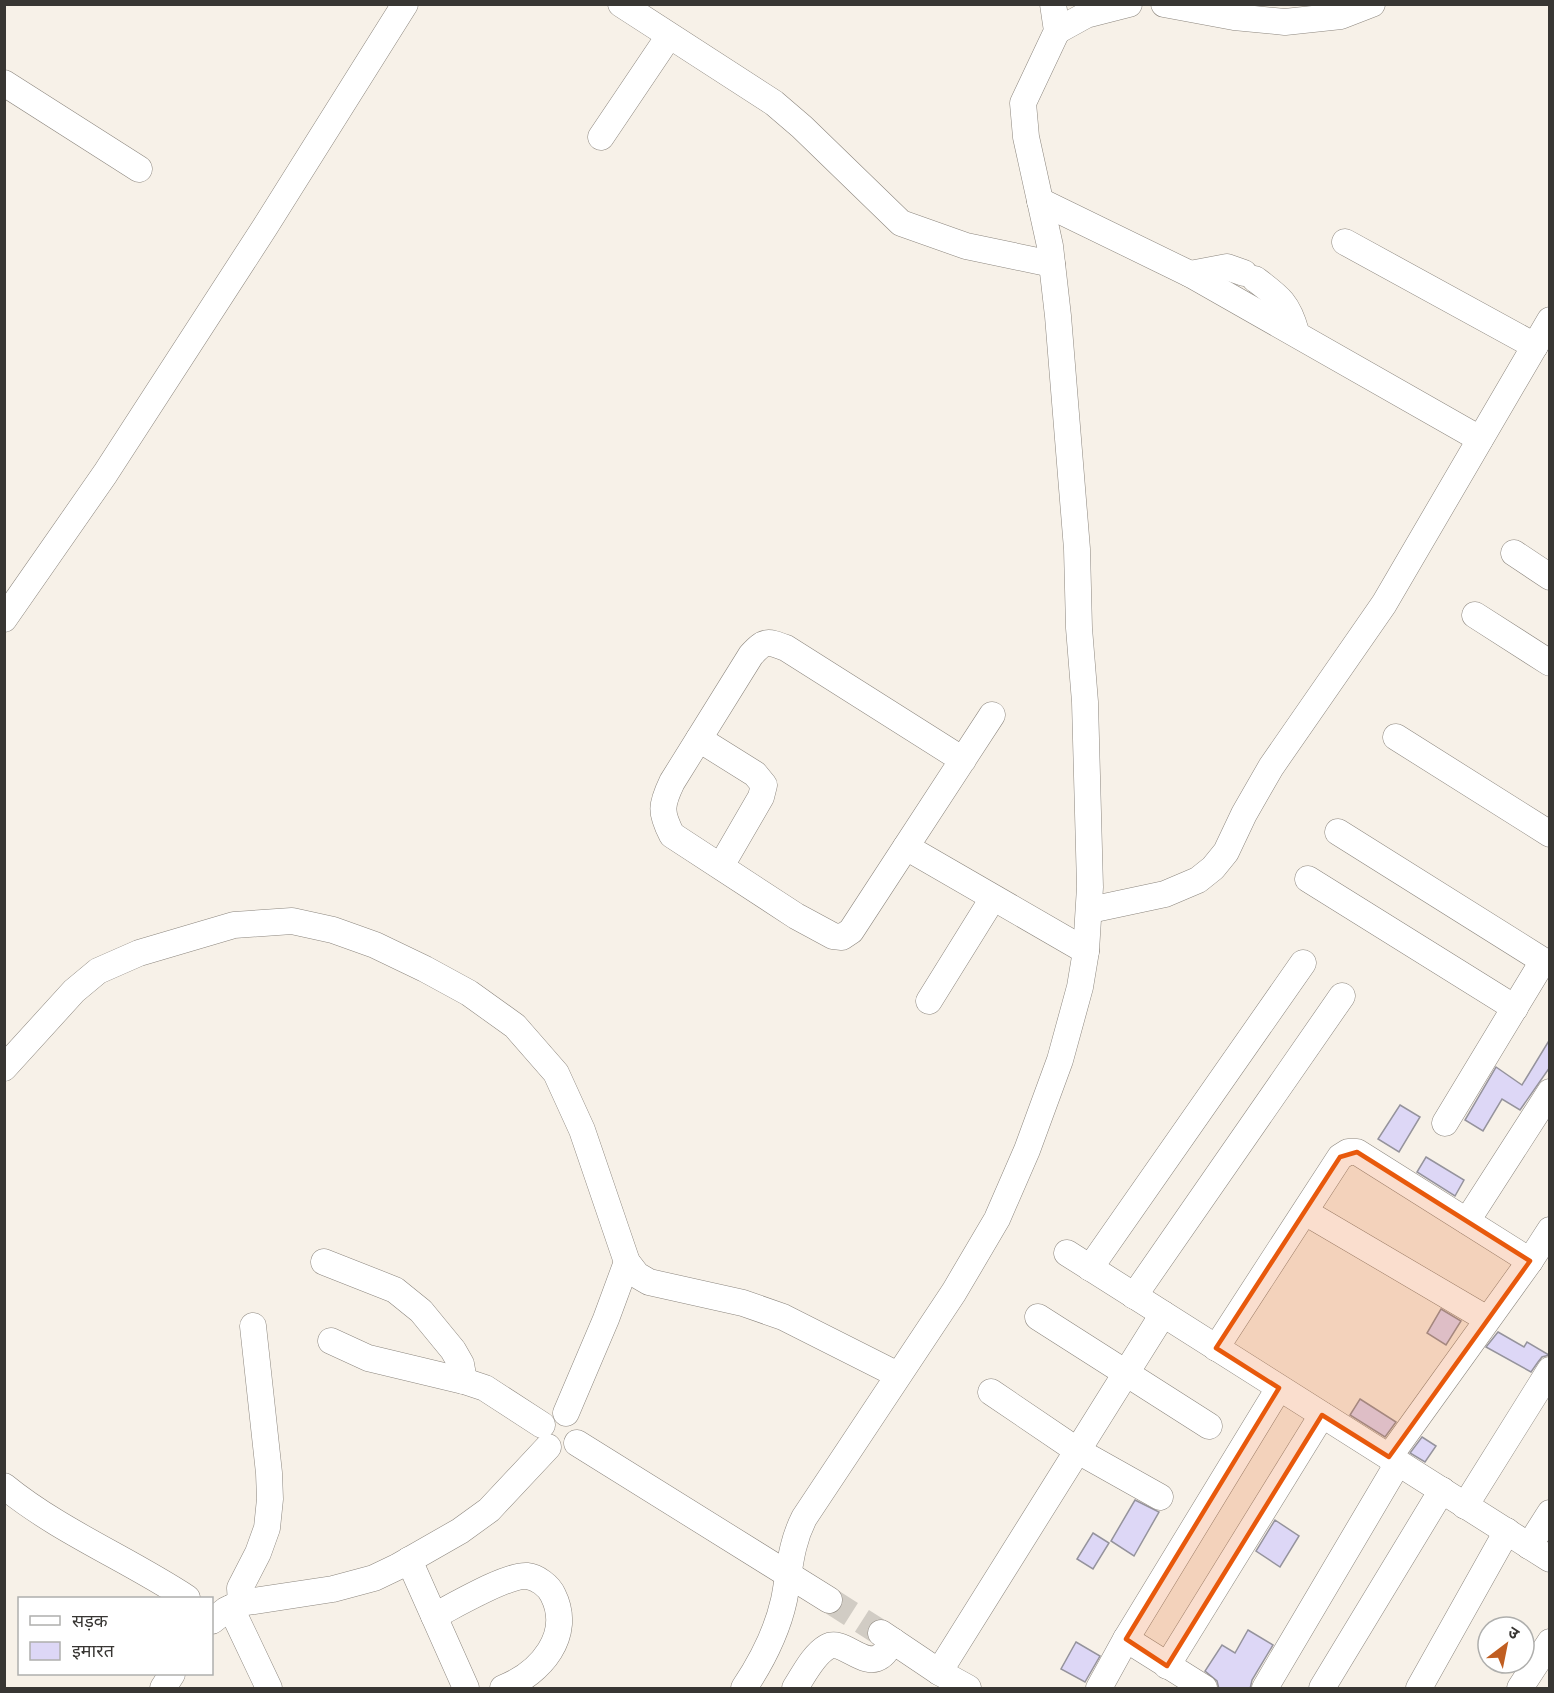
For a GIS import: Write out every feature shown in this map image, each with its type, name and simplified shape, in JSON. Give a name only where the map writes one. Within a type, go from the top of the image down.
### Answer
[{"type":"street","points":[[4,619],[105,474],[265,227],[405,4]]},
{"type":"street","points":[[621,4],[774,103],[901,223],[966,246],[1052,264]]},
{"type":"street","points":[[744,1689],[771,1641],[784,1601],[794,1538],[804,1518],[954,1292],[997,1219],[1027,1150],[1060,1060],[1080,987],[1090,910],[1085,702],[1079,628],[1077,549],[1059,316],[1052,264],[1026,137],[1023,103],[1057,31],[1053,4]]},
{"type":"street","points":[[1057,31],[1086,15],[1129,4]]},
{"type":"street","points":[[1164,4],[1234,17],[1285,22],[1341,16],[1372,4]]},
{"type":"street","points":[[601,136],[669,36]]},
{"type":"street","points":[[4,83],[139,169]]},
{"type":"street","points":[[1040,201],[1190,274],[1296,332],[1480,439]]},
{"type":"street","points":[[1345,242],[1535,346]]},
{"type":"street","points":[[1190,274],[1227,267],[1250,276],[1275,294],[1287,307],[1296,332]]},
{"type":"street","points":[[1090,910],[1165,894],[1198,880],[1226,852],[1244,814],[1271,767],[1384,604],[1550,320]]},
{"type":"street","points":[[1514,553],[1550,577]]},
{"type":"street","points":[[1475,615],[1550,663]]},
{"type":"street","points":[[963,760],[786,648],[770,642],[761,644],[751,655],[672,782],[663,801],[664,821],[672,836],[796,916],[833,936],[843,937],[851,931],[963,760],[992,715]]},
{"type":"street","points":[[1396,737],[1550,834]]},
{"type":"street","points":[[699,739],[755,774],[764,785],[761,797],[721,866]]},
{"type":"street","points":[[1338,831],[1546,963],[1515,1008],[1445,1123]]},
{"type":"street","points":[[906,847],[1086,951]]},
{"type":"street","points":[[1308,879],[1515,1008]]},
{"type":"street","points":[[929,1001],[993,898]]},
{"type":"street","points":[[4,1068],[74,991],[98,972],[138,953],[234,925],[292,921],[333,930],[375,945],[469,993],[514,1026],[556,1073],[582,1130],[627,1262],[637,1275],[649,1282],[743,1303],[783,1317],[898,1375]]},
{"type":"street","points":[[1090,1268],[1303,963]]},
{"type":"street","points":[[1134,1296],[1342,996]]},
{"type":"street","points":[[1467,1221],[1550,1092]]},
{"type":"street","points":[[1216,1348],[1340,1157],[1348,1152],[1357,1152],[1530,1261]]},
{"type":"street","points":[[1305,1212],[1487,1319]]},
{"type":"street","points":[[1265,1689],[1394,1460],[1487,1319],[1550,1230]]},
{"type":"street","points":[[1067,1253],[1539,1552],[1550,1513]]},
{"type":"street","points":[[324,1262],[395,1290],[421,1311],[461,1364],[464,1381]]},
{"type":"street","points":[[566,1413],[606,1319],[627,1262]]},
{"type":"street","points":[[939,1672],[1163,1314]]},
{"type":"street","points":[[1038,1317],[1209,1426]]},
{"type":"street","points":[[222,1613],[240,1588],[258,1553],[267,1528],[270,1499],[269,1473],[252,1326]]},
{"type":"street","points":[[222,1613],[374,1578],[460,1531],[489,1510],[545,1436],[552,1415],[566,1413],[578,1422],[580,1436],[577,1443],[567,1451],[554,1451],[545,1436],[485,1388],[368,1358],[331,1341]]},
{"type":"street","points":[[1465,1506],[1550,1370]]},
{"type":"street","points":[[1099,1689],[1126,1639],[1279,1388]]},
{"type":"street","points":[[991,1392],[1078,1451],[1160,1497]]},
{"type":"street","points":[[1167,1666],[1322,1415]]},
{"type":"street","points":[[577,1443],[829,1600]]},
{"type":"street","points":[[4,1486],[29,1506],[156,1578],[185,1597]]},
{"type":"street","points":[[1322,1689],[1442,1490]]},
{"type":"street","points":[[1419,1689],[1507,1531]]},
{"type":"street","points":[[409,1560],[466,1689]]},
{"type":"street","points":[[434,1616],[504,1581],[526,1576],[536,1579],[551,1590],[560,1608],[560,1625],[554,1643],[544,1659],[528,1675],[503,1689]]},
{"type":"street","points":[[222,1613],[269,1689]]},
{"type":"street","points":[[795,1689],[816,1657],[828,1647],[837,1646],[866,1658],[875,1659],[882,1656],[887,1637],[968,1689]]},
{"type":"street","points":[[1126,1639],[1204,1689]]},
{"type":"street","points":[[1520,1689],[1550,1642]]},
{"type":"street","points":[[163,1689],[171,1675]]},
{"type":"highlighted area","points":[[1357,1152],[1530,1261],[1389,1457],[1322,1415],[1167,1666],[1126,1639],[1279,1388],[1216,1348],[1340,1157]]},
{"type":"building","points":[[1550,1039],[1550,1067],[1520,1110],[1502,1099],[1483,1131],[1465,1120],[1496,1067],[1522,1085]]},
{"type":"building","points":[[1400,1105],[1420,1117],[1399,1152],[1378,1139]]},
{"type":"building","points":[[1426,1157],[1464,1180],[1455,1196],[1417,1172]]},
{"type":"building","points":[[1441,1309],[1461,1321],[1446,1345],[1427,1333]]},
{"type":"building","points":[[1498,1332],[1524,1347],[1527,1342],[1549,1355],[1542,1357],[1531,1372],[1486,1347]]},
{"type":"building","points":[[1360,1399],[1396,1422],[1385,1437],[1350,1415]]},
{"type":"building","points":[[1422,1437],[1436,1446],[1425,1462],[1410,1453]]},
{"type":"building","points":[[1135,1500],[1159,1512],[1134,1556],[1111,1541]]},
{"type":"building","points":[[1275,1520],[1299,1536],[1280,1567],[1256,1551]]},
{"type":"building","points":[[1093,1533],[1109,1543],[1093,1569],[1077,1559]]},
{"type":"building","points":[[1248,1630],[1273,1645],[1252,1680],[1250,1689],[1219,1689],[1217,1681],[1205,1671],[1222,1645],[1235,1653]]},
{"type":"building","points":[[1076,1642],[1100,1656],[1085,1682],[1061,1669]]},
{"type":"tunnel","points":[[829,1600],[881,1633]]}]
